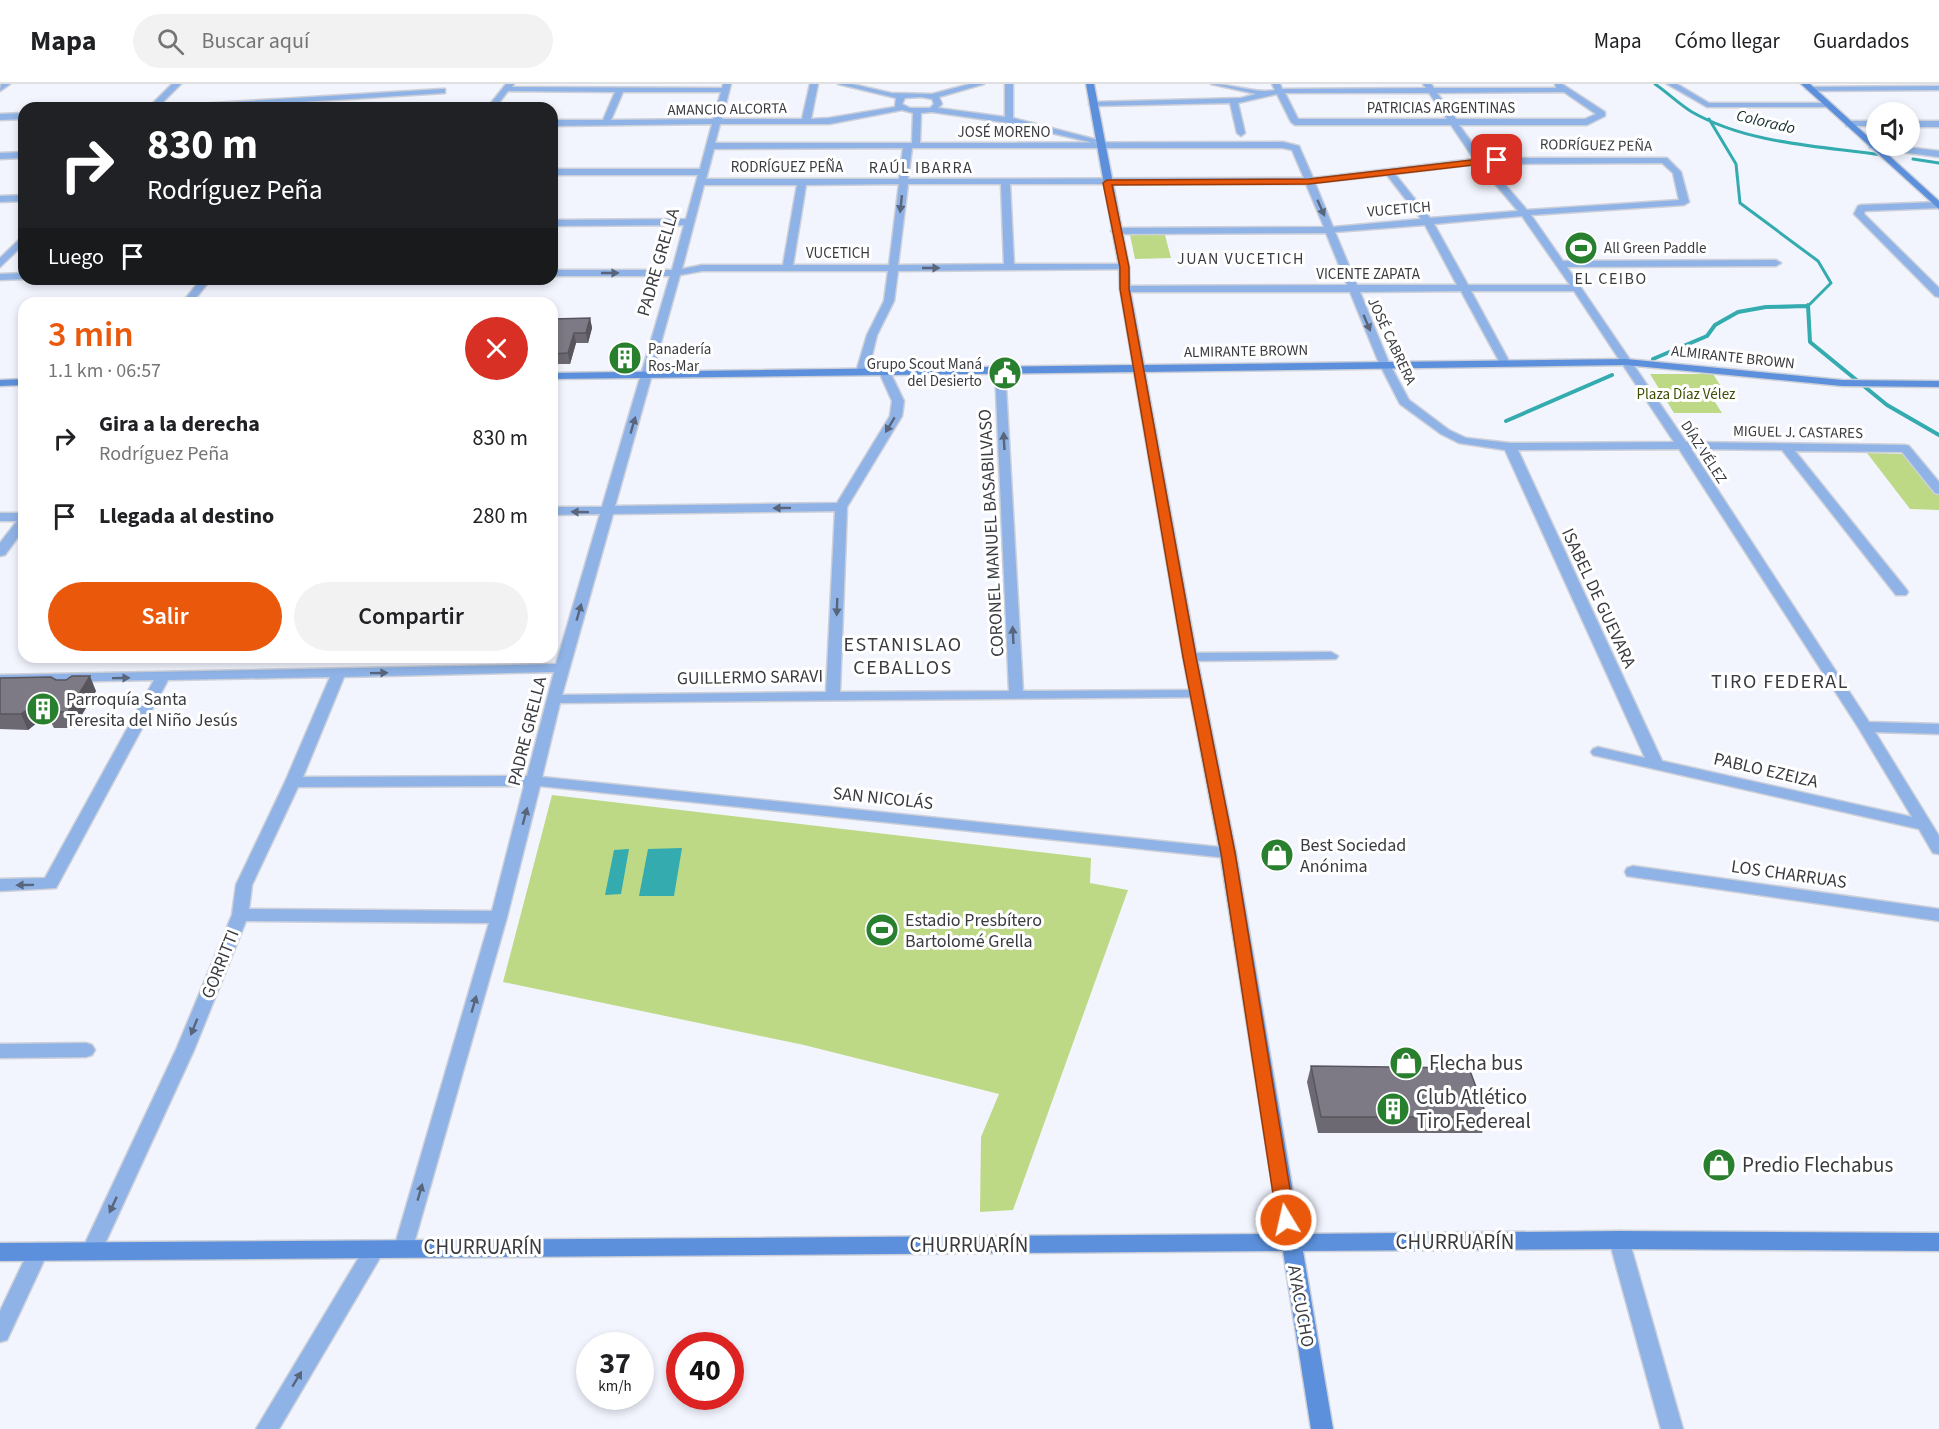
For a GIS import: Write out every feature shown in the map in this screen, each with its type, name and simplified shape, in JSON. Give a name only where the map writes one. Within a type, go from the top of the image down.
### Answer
[{"type":"main road","name":"AYACUCHO","points":[[1090,84],[1099,145],[1124,267],[1125,289],[1190,657],[1228,853],[1322,1429]]},
{"type":"main road","points":[[1808,86],[1866,140]]},
{"type":"main road","points":[[1884,156],[1938,205]]},
{"type":"main road","name":"ALMIRANTE BROWN","points":[[558,376],[1139,369],[1384,363],[1626,362],[1842,383],[1939,384]]},
{"type":"main road","points":[[0,382],[18,382]]},
{"type":"main road","name":"CHURRUARÍN","points":[[0,1252],[1619,1240],[1939,1242]]},
{"type":"street","points":[[0,89],[6,84]]},
{"type":"street","points":[[158,102],[177,84]]},
{"type":"street","points":[[336,102],[349,84]]},
{"type":"street","points":[[807,121],[814,84]]},
{"type":"street","points":[[842,84],[901,97],[917,94],[933,96],[980,84]]},
{"type":"street","points":[[917,94],[918,84]]},
{"type":"street","points":[[1009,84],[1009,120]]},
{"type":"street","points":[[1215,84],[1276,90],[1429,87],[1566,90]]},
{"type":"street","points":[[1557,84],[1566,90]]},
{"type":"street","points":[[1671,84],[1707,105],[1828,105]]},
{"type":"street","points":[[1808,86],[1935,88]]},
{"type":"street","points":[[496,102],[509,87],[620,89],[726,87]]},
{"type":"street","name":"PADRE GRELLA","points":[[404,1248],[499,917],[562,668],[648,374],[726,87]]},
{"type":"street","name":"DÍAZ VÉLEZ","points":[[1429,87],[1480,161],[1525,213],[1682,445],[1865,727],[1939,849]]},
{"type":"street","points":[[606,123],[620,89]]},
{"type":"street","points":[[254,102],[442,90]]},
{"type":"street","points":[[1093,104],[1233,100],[1276,90]]},
{"type":"street","name":"PATRICIAS ARGENTINAS","points":[[1276,90],[1295,122],[1587,122],[1602,114],[1601,110],[1566,90]]},
{"type":"street","points":[[932,110],[937,107],[938,102],[933,96]]},
{"type":"street","points":[[901,97],[897,101],[901,108],[917,112],[932,110],[1009,120],[1085,136],[1099,145]]},
{"type":"street","points":[[1233,100],[1241,133]]},
{"type":"street","name":"AMANCIO ALCORTA","points":[[558,123],[848,120],[901,108]]},
{"type":"street","points":[[862,372],[872,335],[890,301],[904,183],[917,112]]},
{"type":"street","points":[[0,117],[18,116]]},
{"type":"street","points":[[1849,124],[1866,124]]},
{"type":"street","points":[[1920,124],[1939,124]]},
{"type":"street","name":"JOSÉ MORENO","points":[[711,146],[1283,145],[1296,148]]},
{"type":"street","name":"JOSÉ CABRERA","points":[[1296,148],[1384,363],[1404,402],[1445,432],[1463,441],[1510,447]]},
{"type":"street","points":[[1920,152],[1939,154]]},
{"type":"street","points":[[0,156],[18,155]]},
{"type":"street","name":"RODRÍGUEZ PEÑA","points":[[558,172],[802,182],[1309,181],[1480,161],[1664,160],[1677,172],[1684,202]]},
{"type":"street","points":[[1390,173],[1428,222],[1467,289],[1505,363]]},
{"type":"street","points":[[787,268],[802,182]]},
{"type":"street","points":[[1005,183],[1009,267]]},
{"type":"street","points":[[0,199],[18,198]]},
{"type":"street","name":"VUCETICH","points":[[1116,231],[1330,230],[1684,202]]},
{"type":"street","points":[[1938,205],[1861,208],[1859,214],[1939,294]]},
{"type":"street","points":[[558,223],[690,222]]},
{"type":"street","points":[[0,264],[18,244]]},
{"type":"street","points":[[1559,264],[1776,263]]},
{"type":"street","name":"VUCETICH","points":[[558,273],[676,273],[702,268],[1124,267]]},
{"type":"street","points":[[0,277],[18,276]]},
{"type":"street","points":[[192,297],[201,285]]},
{"type":"street","name":"VICENTE ZAPATA","points":[[1125,289],[1575,288]]},
{"type":"street","name":"CORONEL MANUEL BASABILVASO","points":[[1001,370],[1016,694]]},
{"type":"street","points":[[833,695],[841,507],[896,416],[898,401],[885,372]]},
{"type":"street","name":"MIGUEL J. CASTARES","points":[[1510,447],[1682,445],[1905,449],[1939,490]]},
{"type":"street","name":"ISABEL DE GUEVARA","points":[[1510,447],[1656,765]]},
{"type":"street","points":[[1786,447],[1901,592]]},
{"type":"street","points":[[558,512],[841,507]]},
{"type":"street","points":[[0,517],[18,518]]},
{"type":"street","points":[[0,552],[18,527]]},
{"type":"street","points":[[1190,657],[1331,656]]},
{"type":"street","points":[[0,679],[562,668]]},
{"type":"street","name":"GORRITTI","points":[[92,1250],[185,1050],[240,915],[244,885],[293,782],[338,674]]},
{"type":"street","points":[[0,885],[50,884],[163,677]]},
{"type":"street","name":"GUILLERMO SARAVI","points":[[556,699],[833,695],[1197,694]]},
{"type":"street","points":[[1865,727],[1939,729]]},
{"type":"street","name":"PABLO EZEIZA","points":[[1598,752],[1925,825]]},
{"type":"street","name":"SAN NICOLÁS","points":[[293,782],[535,781],[1228,853]]},
{"type":"street","name":"LOS CHARRUAS","points":[[1633,872],[1939,915]]},
{"type":"street","points":[[240,915],[499,917]]},
{"type":"street","points":[[0,1051],[86,1050]]},
{"type":"street","points":[[1619,1240],[1672,1429]]},
{"type":"street","points":[[267,1429],[374,1250]]},
{"type":"street","points":[[0,1333],[38,1252]]},
{"type":"green space","points":[[1130,235],[1165,235],[1171,258],[1135,259]]},
{"type":"green space","name":"Plaza Díaz Vélez","points":[[1650,374],[1713,374],[1722,388],[1706,388],[1722,413],[1674,413]]},
{"type":"green space","points":[[1867,453],[1906,454],[1939,495],[1939,510],[1910,509]]},
{"type":"green space","points":[[552,795],[1091,858],[1090,883],[1128,890],[1013,1210],[980,1212],[981,1137],[999,1094],[804,1045],[503,982]]},
{"type":"water","points":[[682,848],[674,896],[639,896],[648,849]]},
{"type":"water","points":[[629,849],[621,894],[605,895],[614,850]]},
{"type":"building","points":[[590,318],[586,333],[574,333],[568,353],[558,354],[558,319]]},
{"type":"building","points":[[72,676],[90,676],[68,712],[47,712],[44,706],[31,707],[21,714],[0,714],[0,678],[51,677],[56,680],[66,680]]},
{"type":"building","name":"Club Atlético Tiro Federeal","points":[[1311,1066],[1469,1068],[1487,1117],[1321,1117]]},
{"type":"waterway","name":"Colorado","points":[[1655,84],[1683,106],[1710,121]]},
{"type":"waterway","name":"Colorado","points":[[1710,121],[1760,137],[1866,153]]},
{"type":"waterway","points":[[1710,121],[1736,164],[1740,203],[1818,261],[1831,283],[1808,306]]},
{"type":"waterway","name":"Colorado","points":[[1913,159],[1939,163]]},
{"type":"waterway","points":[[1653,359],[1707,336],[1715,325],[1738,312],[1766,307],[1807,306],[1780,307]]},
{"type":"waterway","points":[[1808,306],[1810,342],[1887,405],[1939,435]]},
{"type":"waterway","points":[[1506,421],[1612,375]]},
{"type":"place","name":"All Green Paddle","points":[[1581,248]]},
{"type":"place","name":"Panadería Ros-Mar","points":[[625,358]]},
{"type":"place","name":"Grupo Scout Maná del Desierto","points":[[1005,373]]},
{"type":"place","name":"Parroquía Santa Teresita del Niño Jesús","points":[[43,709]]},
{"type":"place","name":"Best Sociedad Anónima","points":[[1277,855]]},
{"type":"place","name":"Estadio Presbítero Bartolomé Grella","points":[[882,930]]},
{"type":"place","name":"Flecha bus","points":[[1406,1063]]},
{"type":"place","name":"Club Atlético Tiro Federeal","points":[[1393,1109]]},
{"type":"place","name":"Predio Flechabus","points":[[1719,1165]]},
{"type":"district","name":"RAÚL IBARRA","points":[[921,167]]},
{"type":"district","name":"JUAN VUCETICH","points":[[1241,258]]},
{"type":"district","name":"EL CEIBO","points":[[1611,278]]},
{"type":"district","name":"ESTANISLAO CEBALLOS","points":[[903,656]]},
{"type":"district","name":"TIRO FEDERAL","points":[[1780,681]]},
{"type":"route","points":[[1286,1220],[1228,853],[1190,657],[1125,289],[1124,267],[1107,183],[1309,181],[1497,160]]}]
